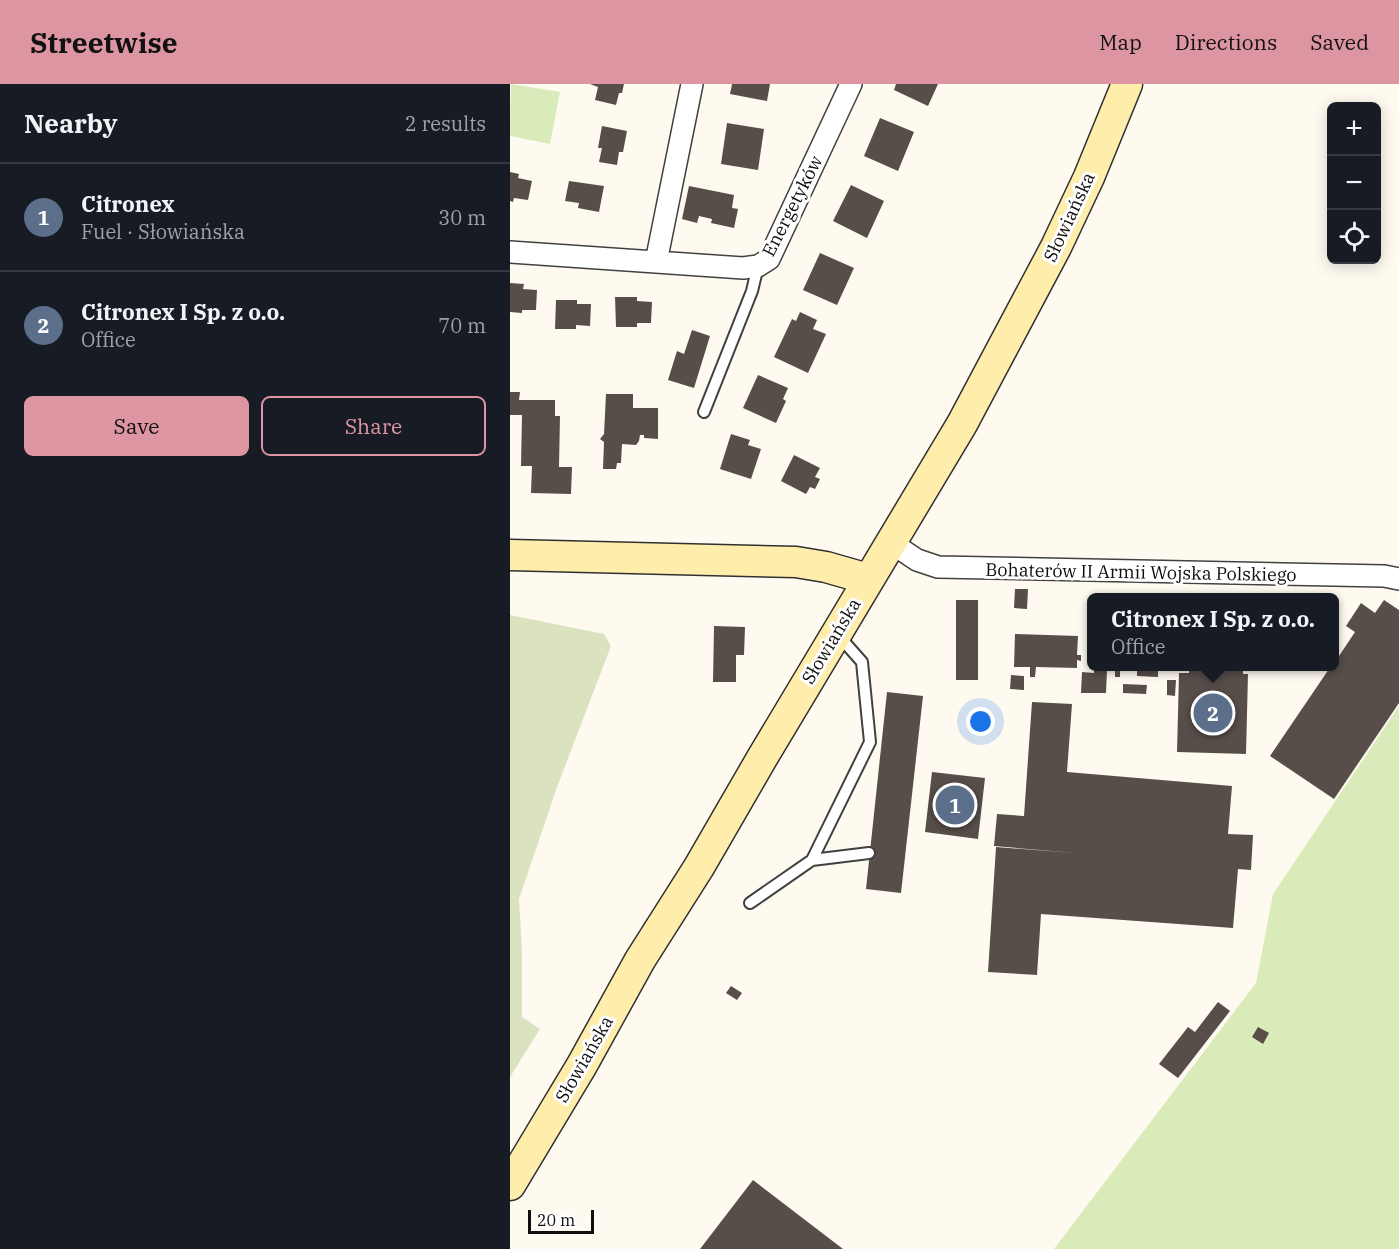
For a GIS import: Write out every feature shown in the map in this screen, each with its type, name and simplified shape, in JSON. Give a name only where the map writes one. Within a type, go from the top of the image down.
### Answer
[{"type":"street","points":[[656,262],[692,84]]},
{"type":"street","name":"Energetyków","points":[[510,252],[743,268],[758,266],[769,259],[851,84]]},
{"type":"street","name":"Słowiańska","points":[[510,1185],[582,1065],[640,960],[699,867],[962,424],[1046,266],[1089,177],[1127,84]]},
{"type":"street","name":"Bohaterów II Armii Wojska Polskiego","points":[[890,542],[917,560],[938,567],[1384,576],[1399,579]]},
{"type":"street","points":[[510,555],[796,562],[826,567],[868,579]]},
{"type":"lane","points":[[704,412],[752,291],[758,266]]},
{"type":"lane","points":[[812,860],[870,742],[862,662],[836,633]]},
{"type":"lane","points":[[750,903],[812,860],[869,854]]},
{"type":"green space","points":[[511,84],[560,92],[550,144],[510,136]]},
{"type":"green space","points":[[510,615],[604,634],[611,646],[557,787],[519,899],[522,1017],[540,1029],[510,1077]]},
{"type":"green space","points":[[1399,706],[1399,1249],[1054,1249],[1256,983],[1273,894]]},
{"type":"building","points":[[590,84],[624,84],[616,105],[595,100],[598,87]]},
{"type":"building","points":[[732,84],[770,84],[767,101],[730,94]]},
{"type":"building","points":[[896,84],[938,84],[928,106],[894,90]]},
{"type":"building","points":[[880,118],[914,132],[898,171],[864,156]]},
{"type":"building","points":[[727,123],[764,129],[758,170],[721,164]]},
{"type":"building","points":[[602,126],[627,131],[623,152],[619,152],[617,165],[599,162],[602,148],[598,148]]},
{"type":"building","points":[[510,172],[519,174],[518,178],[532,181],[528,200],[514,198],[513,202],[510,201]]},
{"type":"building","points":[[569,181],[604,186],[599,212],[578,208],[579,203],[565,201]]},
{"type":"building","points":[[851,185],[884,201],[867,238],[833,221]]},
{"type":"building","points":[[689,186],[734,195],[732,208],[738,209],[734,228],[711,223],[712,219],[699,216],[697,223],[682,219]]},
{"type":"building","points":[[820,253],[854,268],[837,305],[803,290]]},
{"type":"building","points":[[510,283],[524,284],[523,289],[537,290],[536,310],[522,310],[522,313],[510,312]]},
{"type":"building","points":[[615,297],[637,297],[637,301],[652,302],[651,323],[637,323],[637,327],[616,327]]},
{"type":"building","points":[[556,300],[577,300],[577,304],[591,304],[590,326],[576,325],[576,329],[555,329]]},
{"type":"building","points":[[800,312],[817,320],[813,329],[826,334],[808,373],[774,357],[792,319],[796,321]]},
{"type":"building","points":[[692,330],[710,336],[694,388],[668,380],[677,351],[684,354]]},
{"type":"building","points":[[758,375],[788,388],[783,399],[786,401],[776,423],[743,408]]},
{"type":"building","points":[[510,392],[520,392],[519,400],[555,400],[555,416],[560,416],[559,467],[572,467],[571,494],[531,493],[532,466],[521,466],[522,415],[510,415]]},
{"type":"building","points":[[606,394],[633,394],[633,408],[658,408],[658,439],[644,438],[644,435],[640,435],[636,445],[622,444],[621,463],[617,463],[616,469],[603,469],[604,442],[600,439],[604,434]]},
{"type":"building","points":[[731,434],[750,440],[748,445],[761,449],[751,479],[720,469]]},
{"type":"building","points":[[794,455],[820,468],[815,477],[820,479],[815,489],[810,487],[806,494],[781,481]]},
{"type":"building","points":[[1015,589],[1028,589],[1027,609],[1014,608]]},
{"type":"building","points":[[956,600],[978,600],[978,680],[956,680]]},
{"type":"building","points":[[1384,600],[1399,610],[1399,703],[1334,799],[1270,756],[1328,671],[1339,671],[1339,656],[1355,632],[1346,626],[1361,603],[1375,613]]},
{"type":"building","points":[[714,626],[745,627],[744,655],[736,655],[736,682],[713,682]]},
{"type":"building","points":[[1015,634],[1078,636],[1077,655],[1081,655],[1081,661],[1077,660],[1077,668],[1036,667],[1035,677],[1030,677],[1030,667],[1014,667]]},
{"type":"building","points":[[1094,671],[1107,671],[1106,693],[1081,693],[1082,672],[1094,673]]},
{"type":"building","points":[[1115,671],[1120,671],[1120,677],[1115,677]]},
{"type":"building","points":[[1137,671],[1158,671],[1158,677],[1137,676]]},
{"type":"building","points":[[1189,671],[1243,671],[1243,674],[1248,674],[1246,754],[1177,752],[1179,673],[1189,673]]},
{"type":"building","points":[[1011,675],[1024,676],[1024,690],[1010,689]]},
{"type":"building","points":[[1167,680],[1176,680],[1175,696],[1167,695]]},
{"type":"building","points":[[1123,684],[1147,685],[1146,694],[1123,693]]},
{"type":"building","points":[[887,692],[923,696],[901,893],[866,889]]},
{"type":"building","points":[[1032,702],[1072,704],[1067,772],[1232,786],[1228,834],[1253,835],[1251,870],[1238,869],[1233,928],[1041,914],[1037,975],[988,972],[996,847],[1075,853],[994,846],[997,814],[1024,816]]},
{"type":"building","points":[[932,772],[985,778],[978,839],[925,832]]},
{"type":"building","points":[[731,986],[742,993],[737,1000],[726,993]]},
{"type":"building","points":[[1218,1002],[1230,1011],[1178,1078],[1159,1064],[1188,1027],[1195,1032]]},
{"type":"building","points":[[1258,1027],[1269,1033],[1263,1044],[1252,1037]]},
{"type":"building","points":[[753,1180],[843,1249],[700,1249]]},
{"type":"place","name":"Citronex I Sp. z o.o.","points":[[1213,713]]},
{"type":"place","name":"Citronex","points":[[955,805]]}]
